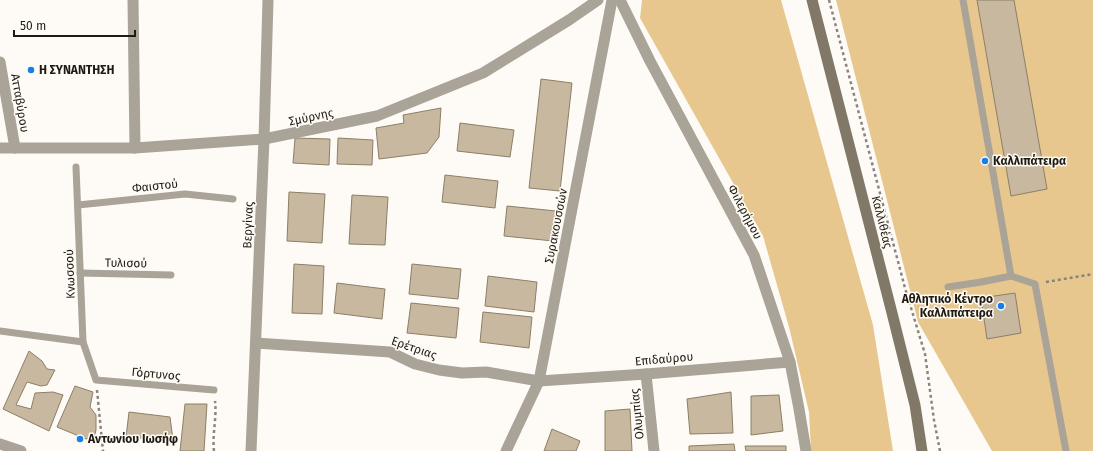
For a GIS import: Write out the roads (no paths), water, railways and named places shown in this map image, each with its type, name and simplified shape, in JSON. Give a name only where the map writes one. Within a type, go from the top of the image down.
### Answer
[{"type":"main road","name":"Καλλιθέας","points":[[812,0],[915,405],[922,451]]},
{"type":"street","points":[[133,0],[134,148]]},
{"type":"street","name":"Βεργίνας","points":[[251,451],[264,139],[268,0]]},
{"type":"street","name":"Σμύρνης","points":[[0,148],[134,148],[264,139],[377,116],[483,73],[598,0]]},
{"type":"street","name":"Συρακουσσών","points":[[506,451],[539,381],[612,0]]},
{"type":"street","name":"Φιλερήμου","points":[[620,0],[650,61],[754,255],[790,362],[806,451]]},
{"type":"street","name":"Ατταβύρου","points":[[0,62],[15,148]]},
{"type":"street","name":"Ερέτριας","points":[[256,342],[390,352],[415,364],[439,370],[462,373],[486,372],[539,381]]},
{"type":"street","name":"Επιδαύρου","points":[[539,381],[790,362]]},
{"type":"street","name":"Ολυμπίας","points":[[646,374],[654,451]]},
{"type":"street","points":[[0,444],[21,451]]},
{"type":"lane","points":[[963,0],[1011,276]]},
{"type":"lane","name":"Κνωσσού","points":[[76,166],[83,342],[96,380]]},
{"type":"lane","name":"Φαιστού","points":[[78,205],[185,194],[233,199]]},
{"type":"lane","name":"Τυλισού","points":[[80,273],[171,275]]},
{"type":"lane","points":[[948,287],[1011,276],[1035,284],[1040,304],[1066,451]]},
{"type":"lane","points":[[0,331],[83,342]]},
{"type":"lane","name":"Γόρτυνος","points":[[96,380],[214,390]]},
{"type":"place","name":"Η ΣΥΝΑΝΤΗΣΗ","points":[[31,70]]},
{"type":"place","name":"Καλλιπάτειρα","points":[[985,161]]},
{"type":"place","name":"Αθλητικό Κέντρο Καλλιπάτειρα","points":[[1001,306]]},
{"type":"place","name":"Αντωνίου Ιωσήφ","points":[[80,439]]}]
